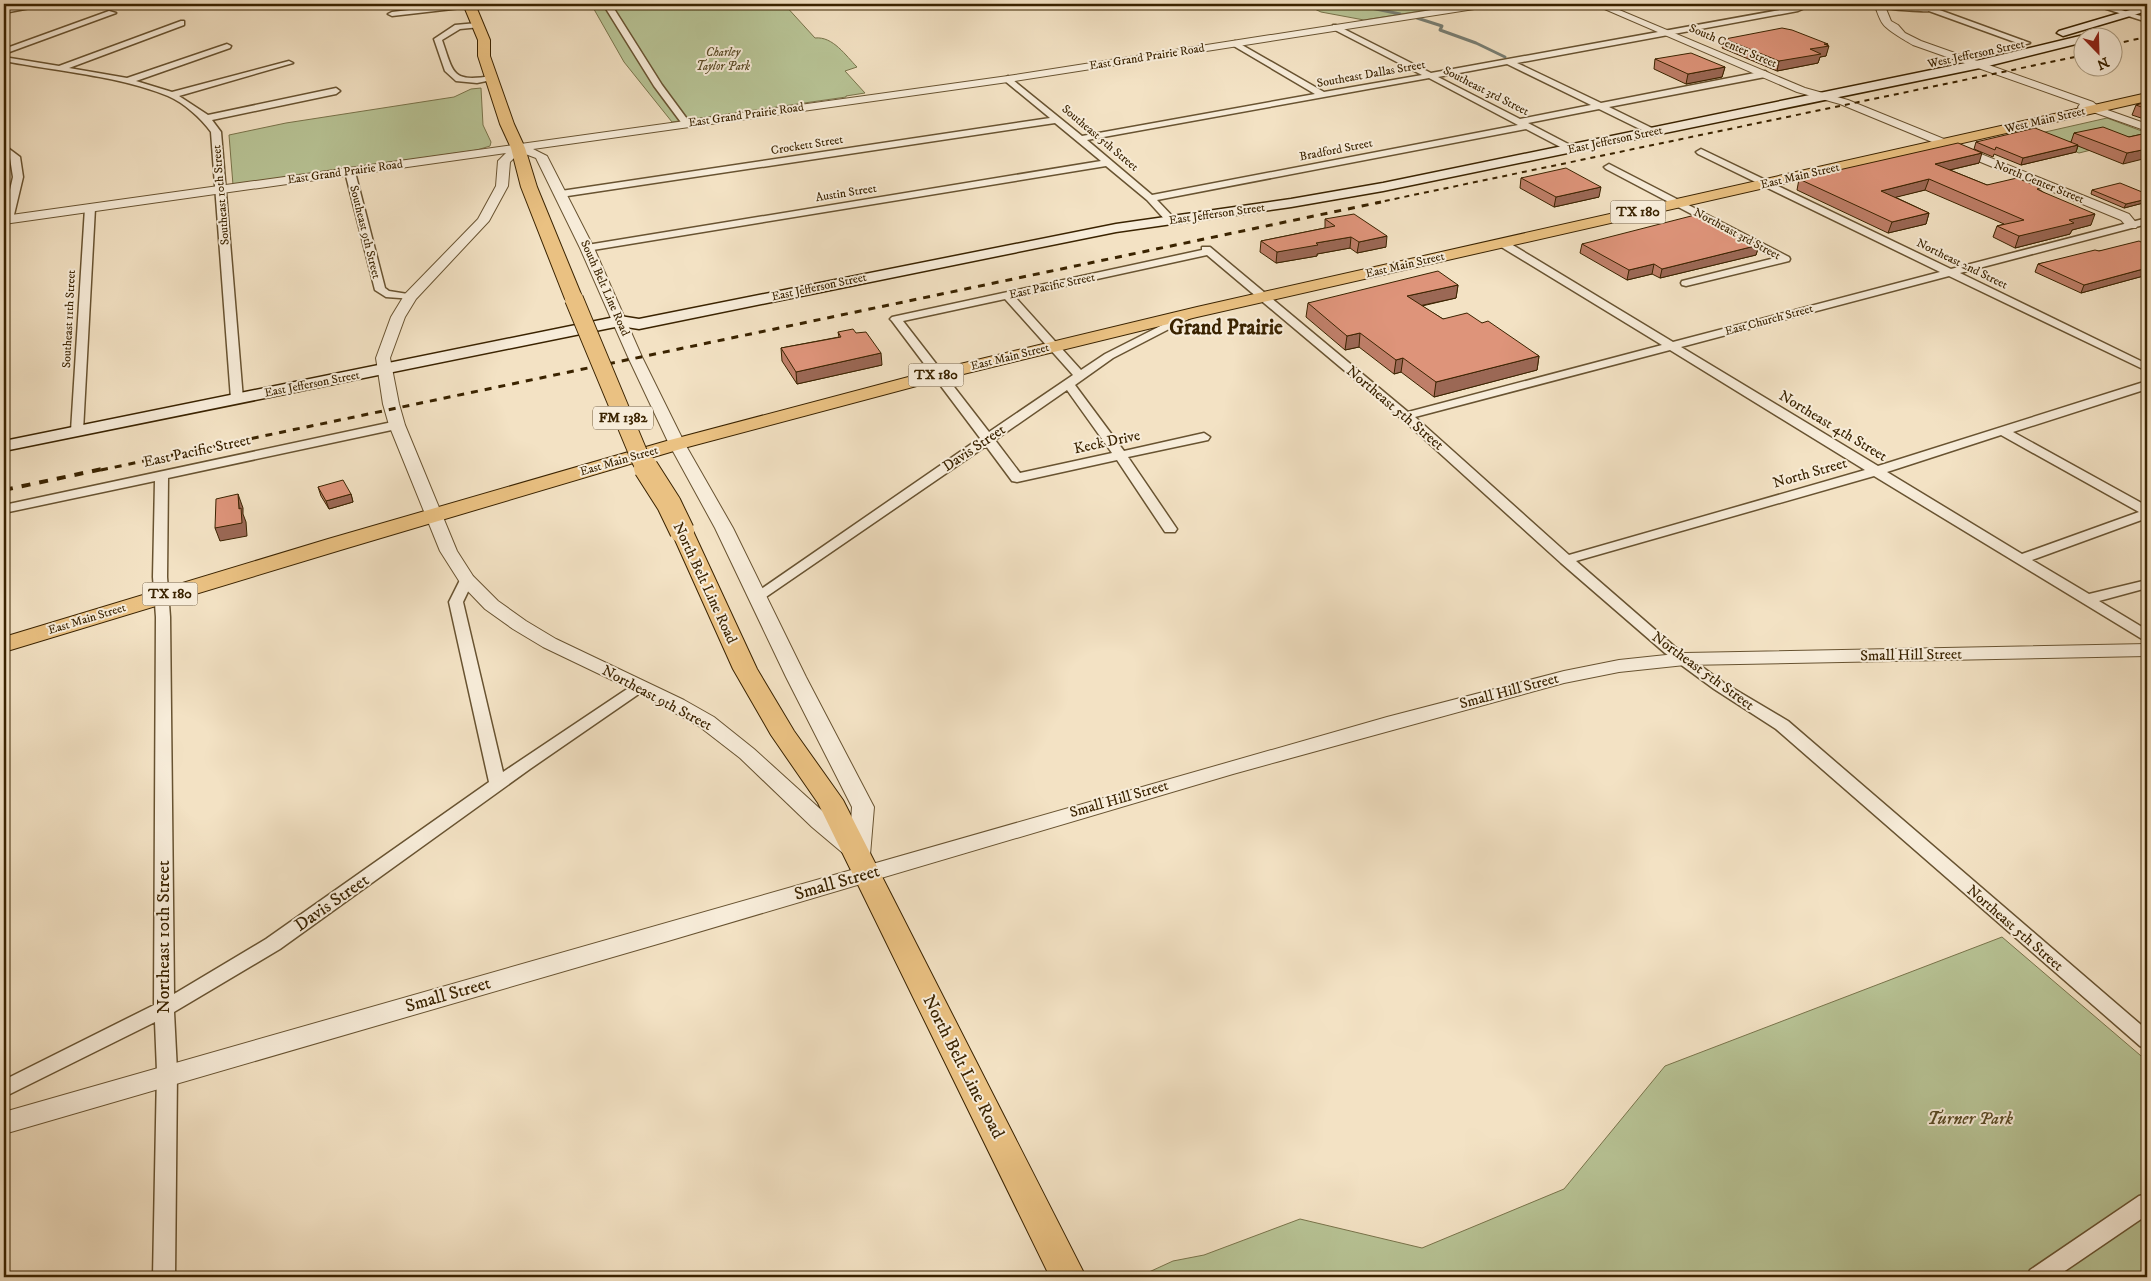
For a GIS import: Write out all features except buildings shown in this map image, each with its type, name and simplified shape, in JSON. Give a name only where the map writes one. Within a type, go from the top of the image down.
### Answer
[{"type":"main road","name":"FM 1382","points":[[469,4],[484,40],[484,56],[507,124],[518,148]]},
{"type":"main road","name":"West Jefferson Street","points":[[1801,90],[2026,43],[2147,8]]},
{"type":"main road","name":"West Jefferson Street","points":[[2119,28],[2147,20]]},
{"type":"main road","name":"West Jefferson Street","points":[[1814,99],[1975,65],[2074,40]]},
{"type":"main road","name":"East Jefferson Street","points":[[1360,185],[1428,166],[1801,90]]},
{"type":"main road","name":"West Main Street","points":[[1937,145],[2147,97]]},
{"type":"main road","name":"East Jefferson Street","points":[[4,446],[620,321],[639,324],[982,248],[1116,228],[1166,215],[1360,185],[1443,175],[1814,99]]},
{"type":"main road","name":"East Main Street","points":[[4,645],[433,515],[677,444],[938,375],[1261,297],[1937,145]]},
{"type":"main road","name":"North Belt Line Road","points":[[518,148],[529,187],[641,460],[669,504],[745,669],[784,735],[830,800],[873,866],[1068,1277]]},
{"type":"main road","points":[[1498,152],[1514,161]]},
{"type":"main road","points":[[1428,166],[1443,175]]},
{"type":"street","points":[[4,11],[47,4]]},
{"type":"street","points":[[392,14],[469,4]]},
{"type":"street","points":[[607,4],[658,86],[686,123]]},
{"type":"street","name":"East Grand Prairie Road","points":[[6,219],[1008,79],[1487,4]]},
{"type":"street","name":"South Center Street","points":[[1598,4],[1765,74],[1801,90],[1814,99],[1937,145]]},
{"type":"street","name":"Southeast Dallas Street","points":[[1080,139],[1431,77],[1798,9],[1810,4]]},
{"type":"street","points":[[2095,4],[2147,20]]},
{"type":"street","points":[[2026,43],[1916,5],[1879,5],[1887,23],[1896,27],[1902,35],[1917,43],[2079,106],[2095,109],[2147,128]]},
{"type":"street","points":[[1893,5],[1898,23],[1896,27]]},
{"type":"street","points":[[4,52],[112,13]]},
{"type":"street","points":[[60,68],[181,23]]},
{"type":"street","points":[[478,25],[458,27],[438,38],[449,73],[454,79],[471,82],[492,79]]},
{"type":"street","name":"Southeast 3rd Street","points":[[1336,27],[1571,149]]},
{"type":"street","points":[[1236,43],[1323,95]]},
{"type":"street","points":[[128,81],[227,46]]},
{"type":"street","points":[[4,59],[128,81],[172,95],[206,118],[336,91]]},
{"type":"street","points":[[1509,62],[1653,132]]},
{"type":"street","points":[[172,95],[289,63]]},
{"type":"street","name":"Bradford Street","points":[[1150,198],[1765,74]]},
{"type":"street","name":"Southeast 5th Street","points":[[1008,79],[1150,198],[1166,215]]},
{"type":"street","name":"South Center Street","points":[[1801,90],[1828,96],[1937,145]]},
{"type":"street","name":"Southeast 10th Street","points":[[206,118],[216,132],[237,399]]},
{"type":"street","name":"Crockett Street","points":[[561,194],[1057,120]]},
{"type":"street","name":"North Center Street","points":[[1937,145],[2110,220],[2147,231]]},
{"type":"street","points":[[4,148],[15,157],[18,177],[6,219]]},
{"type":"street","points":[[385,369],[383,358],[398,318],[410,297],[483,222],[502,186],[504,161],[518,148]]},
{"type":"street","name":"South Belt Line Road","points":[[518,148],[541,156],[587,248],[635,357],[677,444]]},
{"type":"street","name":"Northeast 2nd Street","points":[[1701,152],[2147,368]]},
{"type":"street","name":"Austin Street","points":[[587,248],[1108,164]]},
{"type":"street","points":[[1609,167],[1678,203]]},
{"type":"street","name":"Southeast 9th Street","points":[[350,172],[380,290],[386,294],[410,297]]},
{"type":"street","name":"Northeast 3rd Street","points":[[1678,203],[1785,259],[1686,283]]},
{"type":"street","name":"Southeast 11th Street","points":[[77,431],[90,208]]},
{"type":"street","name":"East Church Street","points":[[1406,416],[2147,221]]},
{"type":"street","name":"Northeast 4th Street","points":[[1502,243],[2147,636]]},
{"type":"street","name":"East Pacific Street","points":[[938,375],[896,319],[1207,251],[1261,297]]},
{"type":"street","points":[[1007,295],[1080,376]]},
{"type":"street","name":"Northeast 5th Street","points":[[1261,297],[1406,416],[1566,560],[1670,650],[1720,686],[1782,726],[2147,1041]]},
{"type":"street","name":"Davis Street","points":[[758,596],[1109,356],[1197,312]]},
{"type":"street","name":"Northeast 9th Street","points":[[385,369],[392,409],[397,425],[433,515],[451,554],[467,579],[490,604],[531,632],[578,657],[641,686],[707,722],[759,764],[809,813],[873,866]]},
{"type":"street","points":[[938,375],[987,439]]},
{"type":"street","points":[[1068,384],[1121,456],[1170,529]]},
{"type":"street","name":"North Street","points":[[1566,560],[1876,471],[2147,385]]},
{"type":"street","name":"East Pacific Street","points":[[4,509],[397,425]]},
{"type":"street","points":[[2003,431],[2147,512]]},
{"type":"street","name":"Keck Drive","points":[[987,439],[1017,478],[1204,437]]},
{"type":"street","name":"FM 1382","points":[[677,444],[724,528],[796,677],[863,807],[873,866]]},
{"type":"street","points":[[162,475],[162,596]]},
{"type":"street","points":[[2021,559],[2147,512]]},
{"type":"street","points":[[467,579],[456,602],[498,785]]},
{"type":"street","points":[[2088,599],[2147,584]]},
{"type":"street","name":"Northeast 10th Street","points":[[162,596],[164,1009],[167,1076],[164,1277]]},
{"type":"street","name":"Small Hill Street","points":[[873,866],[1489,696],[1564,677],[1601,670],[1685,659],[2147,650]]},
{"type":"street","name":"Davis Street","points":[[4,1088],[164,1009],[273,944],[641,686]]},
{"type":"street","name":"Small Street","points":[[4,1123],[873,866]]},
{"type":"street","points":[[2038,1277],[2147,1204]]},
{"type":"green space","name":"Charley Taylor Park","points":[[591,4],[784,4],[815,38],[828,40],[844,52],[857,67],[845,71],[865,93],[672,122],[624,62]]},
{"type":"green space","points":[[1304,4],[1411,4],[1445,7],[1364,20],[1321,12]]},
{"type":"green space","points":[[481,88],[483,125],[491,142],[490,146],[477,150],[233,185],[229,135],[286,123],[454,97],[471,89]]},
{"type":"green space","points":[[2107,118],[2147,133],[2147,136],[2079,153],[2032,135]]},
{"type":"green space","name":"Turner Park","points":[[2002,937],[2147,1061],[2147,1277],[1138,1277],[1173,1261],[1204,1255],[1300,1219],[1422,1248],[1564,1189],[1665,1066]]},
{"type":"waterway","points":[[1352,4],[1400,14]]},
{"type":"waterway","points":[[1417,18],[1442,26],[1440,30],[1476,43],[1505,57]]},
{"type":"railway","points":[[2124,42],[2147,37]]},
{"type":"railway","points":[[1375,203],[2074,57]]},
{"type":"railway","points":[[101,470],[1381,202]]},
{"type":"railway","points":[[4,490],[107,468]]},
{"type":"district","name":"Grand Prairie","points":[[1226,328]]}]
